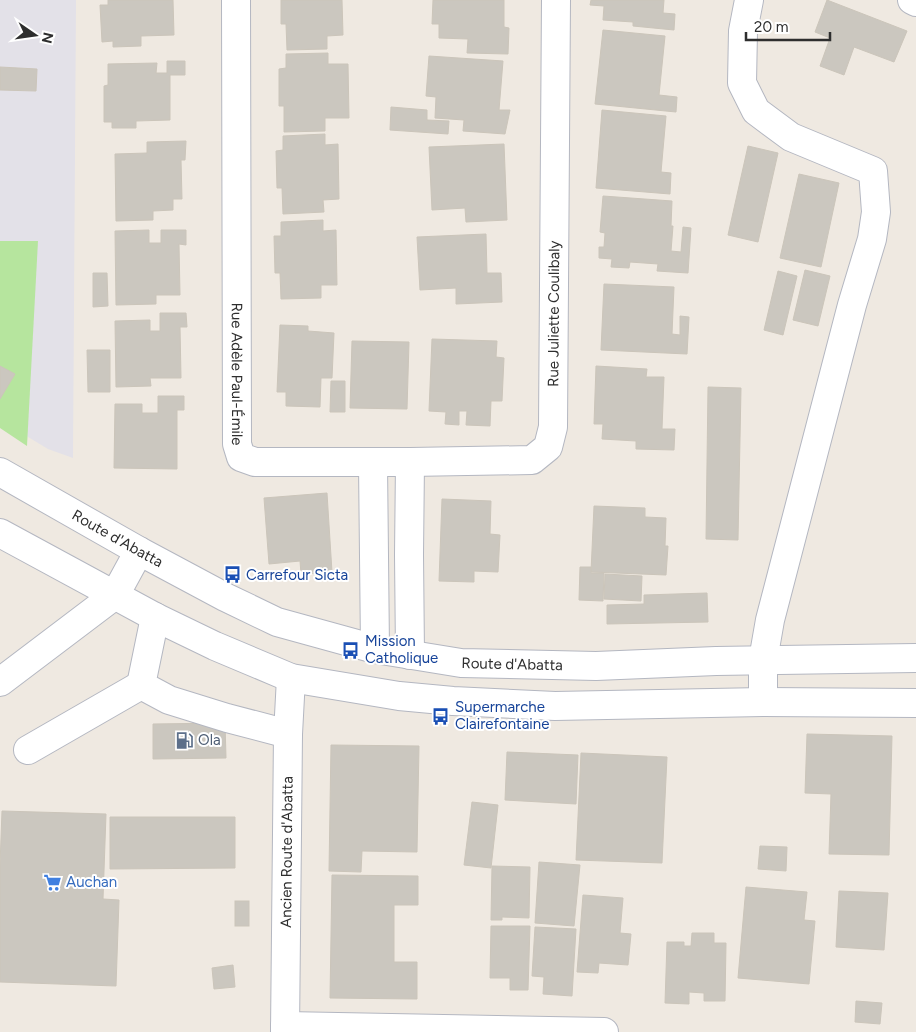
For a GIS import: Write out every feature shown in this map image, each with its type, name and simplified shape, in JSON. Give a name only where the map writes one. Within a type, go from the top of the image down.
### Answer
[{"type":"street","name":"Rue Adèle Paul-Émile","points":[[236,0],[237,444],[241,457],[256,462],[373,463]]},
{"type":"street","name":"Rue Juliette Coulibaly","points":[[373,463],[532,460],[548,447],[553,427],[556,0]]},
{"type":"street","points":[[749,0],[743,31],[742,82],[756,110],[791,137],[873,172],[876,212],[872,240],[847,324],[770,620],[763,660],[763,702]]},
{"type":"street","points":[[912,0],[916,2]]},
{"type":"street","points":[[410,462],[410,655]]},
{"type":"street","points":[[373,463],[375,649]]},
{"type":"street","name":"Route d'Abatta","points":[[0,472],[225,598],[277,622],[375,649],[461,662],[586,665],[916,658]]},
{"type":"street","points":[[0,533],[155,617],[215,646],[291,678],[399,696],[453,701],[555,706],[763,702],[916,702]]},
{"type":"street","points":[[0,682],[115,595],[139,551]]},
{"type":"street","points":[[28,750],[141,685],[155,617]]},
{"type":"street","name":"Ancien Route d'Abatta","points":[[285,1029],[288,734],[291,678]]},
{"type":"street","points":[[141,685],[169,700],[288,734]]},
{"type":"street","points":[[285,1029],[604,1032]]},
{"type":"shaded area","points":[[0,0],[76,0],[73,458],[48,449],[0,420]]},
{"type":"green space","points":[[0,241],[38,241],[27,446],[0,428]]},
{"type":"building","points":[[108,0],[173,0],[174,35],[141,36],[141,46],[113,47],[113,41],[102,42],[100,5],[108,5]]},
{"type":"building","points":[[281,0],[342,0],[343,35],[327,36],[327,49],[287,50],[286,24],[281,24]]},
{"type":"building","points":[[433,0],[504,0],[504,27],[509,28],[508,54],[467,53],[468,39],[439,38],[439,24],[432,24]]},
{"type":"building","points":[[591,0],[664,0],[663,13],[675,14],[674,30],[633,26],[633,22],[603,20],[604,6],[590,5]]},
{"type":"building","points":[[827,0],[907,31],[894,62],[854,47],[844,75],[820,66],[830,38],[815,32]]},
{"type":"building","points":[[603,30],[665,36],[659,95],[677,97],[676,112],[595,104]]},
{"type":"building","points":[[328,53],[328,64],[348,64],[349,118],[325,118],[325,131],[284,132],[284,106],[279,106],[279,69],[286,68],[286,54]]},
{"type":"building","points":[[429,56],[503,61],[499,110],[510,110],[505,134],[463,131],[464,120],[435,118],[436,97],[426,96]]},
{"type":"building","points":[[167,61],[185,61],[185,75],[170,75],[170,120],[136,121],[136,128],[112,128],[112,122],[104,122],[104,86],[108,85],[108,64],[157,63],[156,73],[167,73]]},
{"type":"building","points":[[0,67],[37,69],[36,91],[0,90]]},
{"type":"building","points":[[391,107],[427,110],[427,120],[449,121],[448,134],[390,130]]},
{"type":"building","points":[[602,110],[666,116],[661,172],[671,173],[670,194],[596,188]]},
{"type":"building","points":[[325,134],[325,145],[338,144],[339,199],[323,200],[324,212],[283,214],[282,188],[277,188],[276,151],[283,150],[283,136]]},
{"type":"building","points":[[186,141],[185,160],[181,160],[182,199],[173,199],[173,210],[153,211],[153,220],[116,221],[115,154],[147,153],[147,142]]},
{"type":"building","points":[[504,144],[507,220],[466,222],[465,208],[432,210],[429,147]]},
{"type":"building","points":[[748,146],[778,153],[758,242],[728,235]]},
{"type":"building","points":[[799,174],[839,183],[821,267],[780,258]]},
{"type":"building","points":[[603,196],[672,201],[671,251],[681,252],[683,227],[691,228],[688,273],[657,271],[658,264],[630,262],[629,268],[611,267],[612,259],[599,258],[599,247],[604,247],[605,233],[600,232]]},
{"type":"building","points":[[323,220],[323,231],[336,230],[337,285],[321,285],[321,298],[281,299],[280,273],[275,273],[274,236],[281,236],[281,222]]},
{"type":"building","points":[[149,230],[149,243],[161,243],[161,230],[186,230],[186,245],[179,244],[180,295],[156,295],[156,304],[116,305],[115,231]]},
{"type":"building","points":[[486,234],[487,273],[501,273],[502,302],[456,304],[456,288],[420,290],[417,237]]},
{"type":"building","points":[[805,270],[830,276],[818,326],[793,320]]},
{"type":"building","points":[[778,271],[797,276],[783,335],[764,330]]},
{"type":"building","points":[[93,273],[107,273],[108,306],[93,307]]},
{"type":"building","points":[[604,284],[674,287],[672,334],[680,335],[680,316],[689,317],[687,354],[601,350]]},
{"type":"building","points":[[160,313],[186,313],[187,327],[180,327],[181,378],[150,378],[151,386],[116,387],[115,321],[150,320],[150,331],[160,331]]},
{"type":"building","points":[[280,325],[308,326],[308,331],[334,333],[332,378],[321,378],[320,407],[286,406],[286,392],[277,392]]},
{"type":"building","points":[[432,339],[497,341],[496,357],[504,358],[502,401],[491,401],[490,426],[466,425],[467,411],[459,411],[459,425],[445,424],[446,412],[429,411]]},
{"type":"building","points":[[352,341],[409,342],[407,409],[350,408]]},
{"type":"building","points":[[87,350],[110,350],[110,392],[88,392]]},
{"type":"building","points":[[0,366],[15,374],[0,399]]},
{"type":"building","points":[[596,366],[647,369],[646,377],[664,377],[662,429],[675,429],[674,450],[636,449],[636,441],[602,439],[603,424],[594,424]]},
{"type":"building","points":[[331,381],[345,381],[345,412],[330,412]]},
{"type":"building","points":[[708,387],[741,388],[738,540],[706,539]]},
{"type":"building","points":[[158,396],[184,396],[184,410],[177,410],[177,469],[114,468],[115,404],[142,404],[142,413],[158,413]]},
{"type":"building","points":[[327,493],[332,572],[301,574],[300,561],[269,564],[264,498]]},
{"type":"building","points":[[442,499],[491,501],[490,534],[500,535],[498,572],[474,571],[474,582],[439,581]]},
{"type":"building","points":[[594,506],[645,508],[645,517],[666,518],[665,546],[668,546],[666,575],[591,572]]},
{"type":"building","points":[[580,567],[591,567],[591,573],[604,573],[603,601],[579,600]]},
{"type":"building","points":[[605,574],[642,576],[641,601],[604,599]]},
{"type":"building","points":[[707,593],[708,622],[607,624],[607,605],[644,604],[644,595]]},
{"type":"building","points":[[225,723],[226,758],[153,759],[153,724]]},
{"type":"building","points":[[807,734],[892,736],[889,855],[829,854],[831,794],[805,793]]},
{"type":"building","points":[[331,745],[419,746],[417,852],[362,851],[361,872],[329,871]]},
{"type":"building","points":[[507,752],[578,755],[576,804],[505,800]]},
{"type":"building","points":[[581,753],[667,757],[662,863],[576,860]]},
{"type":"building","points":[[472,802],[498,805],[491,868],[464,865]]},
{"type":"building","name":"Auchan","points":[[2,811],[106,814],[103,899],[119,900],[116,986],[0,982]]},
{"type":"building","points":[[110,817],[235,817],[235,868],[110,869]]},
{"type":"building","points":[[760,846],[787,847],[786,871],[758,869]]},
{"type":"building","points":[[539,862],[580,865],[574,926],[535,923]]},
{"type":"building","points":[[492,866],[530,867],[529,918],[502,917],[502,920],[491,920]]},
{"type":"building","points":[[332,875],[418,876],[418,905],[394,905],[394,962],[417,962],[417,999],[330,998]]},
{"type":"building","points":[[746,887],[807,892],[804,920],[815,921],[809,984],[738,978]]},
{"type":"building","points":[[839,891],[888,893],[884,950],[836,947]]},
{"type":"building","points":[[583,895],[623,898],[620,933],[631,934],[628,965],[599,963],[598,973],[577,972]]},
{"type":"building","points":[[235,901],[249,901],[249,926],[235,926]]},
{"type":"building","points":[[491,926],[530,926],[528,990],[510,990],[510,978],[490,978]]},
{"type":"building","points":[[535,927],[576,929],[572,996],[543,994],[544,977],[532,976]]},
{"type":"building","points":[[692,933],[714,933],[714,943],[726,943],[725,1001],[704,1001],[704,993],[689,992],[689,1004],[665,1003],[667,942],[684,942],[684,946],[691,946]]},
{"type":"building","points":[[233,965],[235,987],[214,989],[212,968]]},
{"type":"building","points":[[856,1001],[882,1003],[880,1024],[855,1022]]},
{"type":"place","name":"Carrefour Sicta","points":[[232,575]]},
{"type":"place","name":"Mission Catholique","points":[[351,650]]},
{"type":"place","name":"Supermarche Clairefontaine","points":[[441,716]]},
{"type":"place","name":"Ola","points":[[184,740]]},
{"type":"place","name":"Auchan","points":[[52,882]]}]
